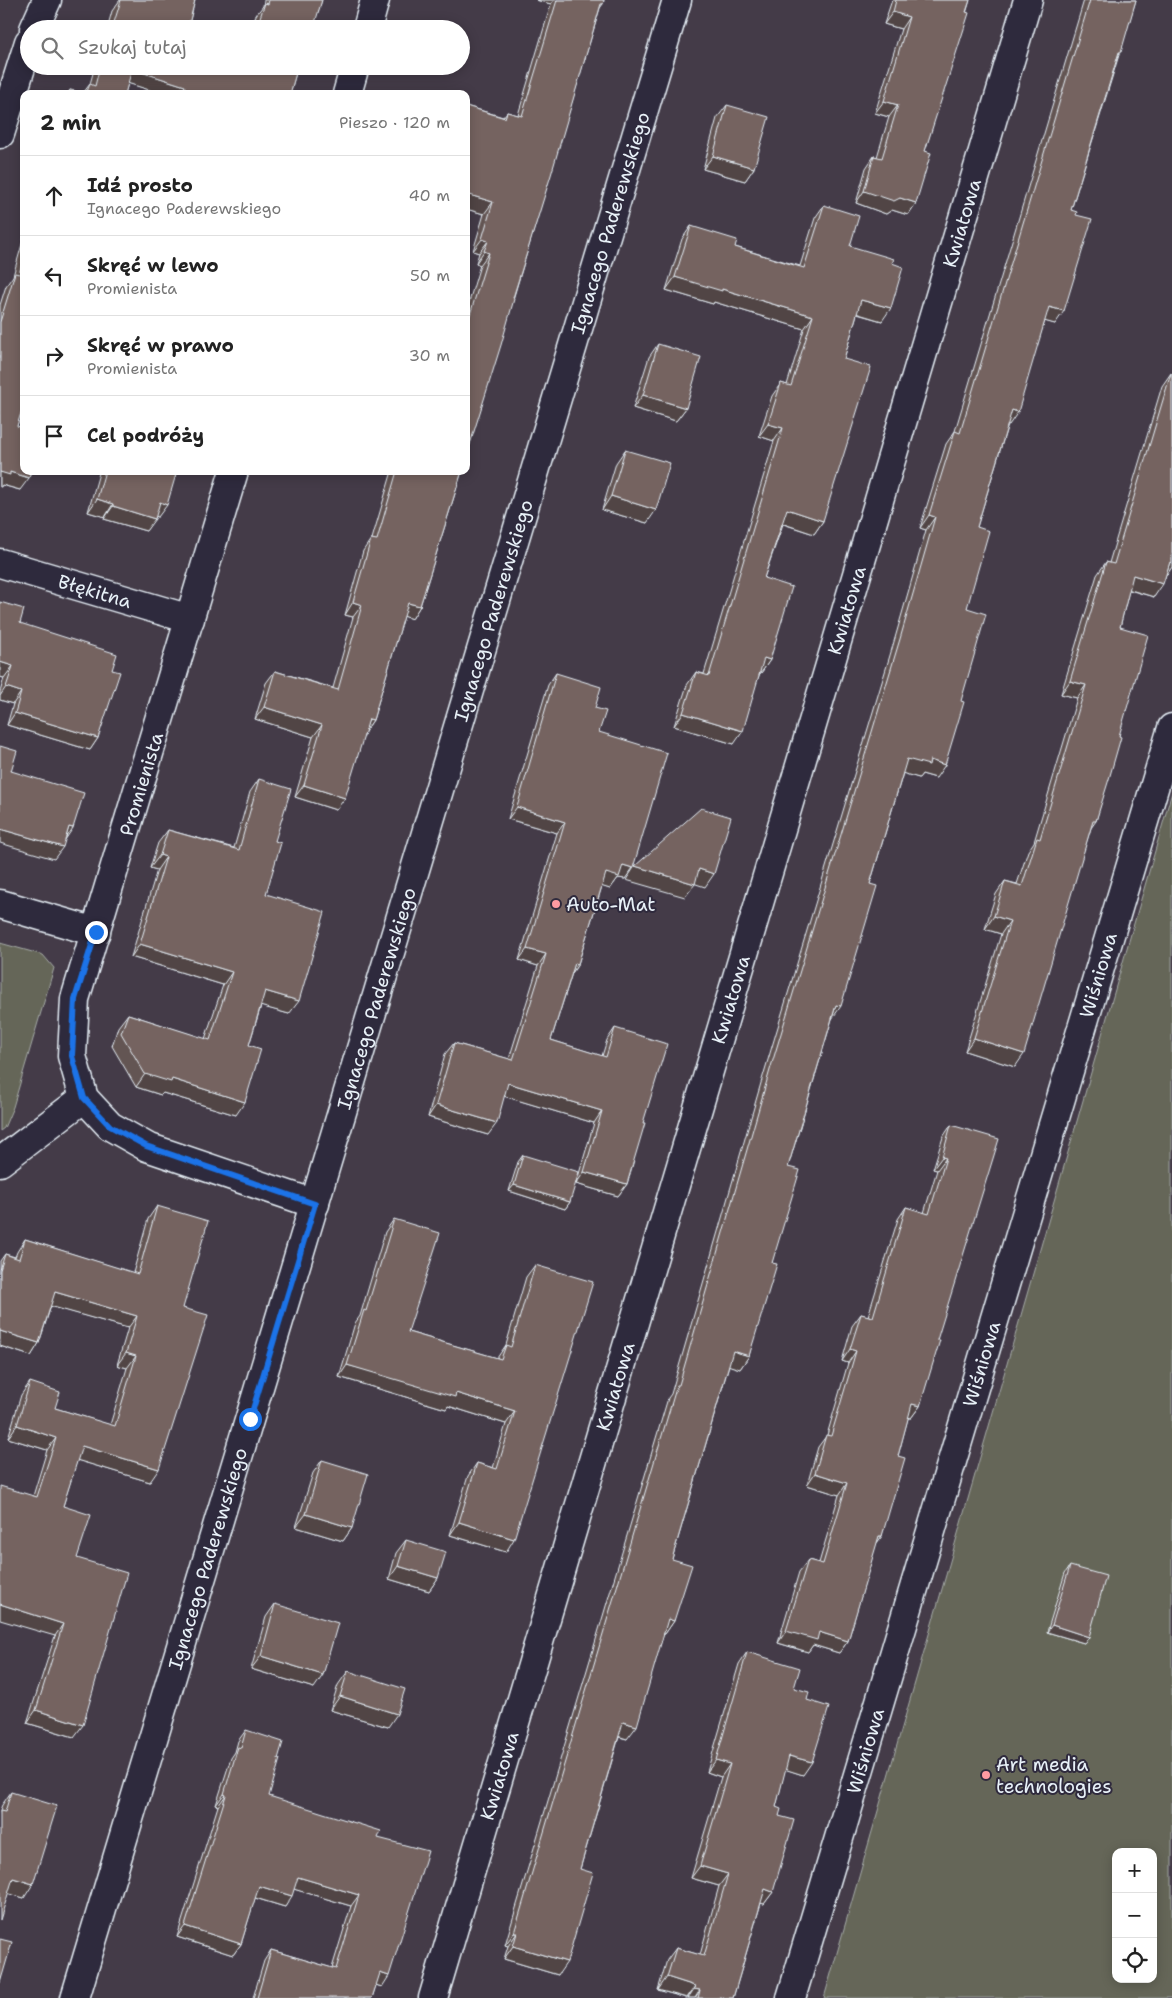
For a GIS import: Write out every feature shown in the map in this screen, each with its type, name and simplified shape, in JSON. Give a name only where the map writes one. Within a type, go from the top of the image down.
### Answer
[{"type":"street","points":[[38,20],[47,0]]},
{"type":"street","points":[[369,20],[375,0]]},
{"type":"street","name":"Ignacego Paderewskiego","points":[[75,1998],[677,0]]},
{"type":"street","name":"Kwiatowa","points":[[433,1998],[1028,0]]},
{"type":"street","points":[[0,134],[20,71]]},
{"type":"street","points":[[348,90],[352,75]]},
{"type":"street","name":"Promienista","points":[[233,475],[75,999],[72,1056],[84,1098],[110,1126],[146,1146],[315,1204]]},
{"type":"street","name":"Błękitna","points":[[0,563],[190,619]]},
{"type":"street","name":"Wiśniowa","points":[[792,1998],[1172,728]]},
{"type":"street","points":[[0,904],[96,932]]},
{"type":"street","points":[[0,1162],[84,1098]]},
{"type":"green space","points":[[1172,792],[1172,1998],[824,1998]]},
{"type":"green space","points":[[0,943],[43,955],[54,968],[13,1107],[4,1128],[0,1131]]},
{"type":"building","points":[[121,0],[195,0],[190,20],[115,20]]},
{"type":"building","points":[[269,0],[322,0],[316,20],[259,20],[265,3],[268,4]]},
{"type":"building","points":[[557,0],[604,0],[603,4],[601,4],[470,444],[470,315],[489,253],[484,251],[488,241],[482,239],[493,202],[470,195],[470,107],[505,118],[507,112],[522,116]]},
{"type":"building","points":[[896,0],[970,0],[966,12],[969,13],[925,151],[931,153],[916,203],[900,198],[894,201],[864,191],[874,156],[882,158],[898,105],[884,101],[909,17],[893,12]]},
{"type":"building","points":[[1090,0],[1136,0],[1071,210],[1077,212],[1076,215],[1092,219],[1064,311],[1049,307],[1018,412],[1012,410],[977,527],[989,531],[967,608],[986,614],[961,701],[964,702],[945,765],[930,760],[929,765],[907,759],[870,884],[877,886],[841,1006],[836,1005],[788,1167],[800,1170],[772,1263],[777,1264],[749,1356],[733,1351],[672,1559],[692,1565],[674,1621],[668,1619],[637,1726],[623,1722],[580,1869],[593,1873],[567,1962],[513,1946],[517,1933],[514,1933],[900,639],[935,517],[929,515],[955,431],[960,433]]},
{"type":"building","points":[[98,75],[130,75],[126,90],[88,90],[90,84],[95,86]]},
{"type":"building","points":[[151,75],[295,75],[291,90],[184,90],[185,86]]},
{"type":"building","points":[[727,105],[769,117],[754,168],[713,156]]},
{"type":"building","points":[[824,205],[859,216],[850,246],[894,259],[892,263],[903,267],[891,308],[861,300],[844,359],[871,367],[823,521],[787,509],[764,578],[792,587],[770,660],[764,658],[743,731],[683,713],[696,672],[709,676],[783,428],[768,424],[781,383],[791,386],[813,316],[675,277],[691,226],[737,240],[735,247],[804,268]]},
{"type":"building","points":[[20,270],[20,416],[17,426],[20,427],[20,475],[30,475],[29,478],[10,472],[10,475],[0,472],[0,322],[15,273],[19,274]]},
{"type":"building","points":[[658,344],[701,357],[686,408],[643,395]]},
{"type":"building","points":[[1171,373],[1172,563],[1170,562],[1163,584],[1133,575],[1120,627],[1148,635],[1119,736],[1121,737],[1109,779],[1096,821],[1093,821],[1024,1054],[974,1038],[1010,921],[994,916],[1005,881],[1022,886],[1037,838],[1040,839],[1086,685],[1070,681],[1106,562],[1114,564]]},
{"type":"building","points":[[625,450],[670,463],[656,510],[611,496]]},
{"type":"building","points":[[104,475],[176,475],[167,505],[160,502],[155,519],[97,499]]},
{"type":"building","points":[[396,475],[461,475],[420,606],[408,603],[373,720],[369,719],[345,798],[304,785],[322,725],[264,707],[275,671],[338,690],[362,605],[353,602],[371,539],[377,540]]},
{"type":"building","points":[[0,602],[24,609],[20,623],[117,654],[112,670],[120,672],[98,738],[15,713],[21,692],[6,687],[13,666],[0,662]]},
{"type":"building","points":[[556,673],[601,687],[595,708],[606,711],[599,732],[667,753],[633,868],[623,865],[619,877],[606,873],[578,964],[575,963],[551,1040],[606,1057],[615,1028],[667,1044],[627,1184],[584,1172],[602,1111],[508,1083],[497,1123],[436,1105],[454,1043],[513,1060],[546,954],[527,949],[565,822],[517,807]]},
{"type":"building","points":[[0,746],[17,751],[11,771],[84,793],[73,828],[69,827],[63,847],[0,829]]},
{"type":"building","points":[[259,779],[291,789],[275,841],[281,843],[266,894],[325,912],[299,1001],[265,991],[249,1045],[261,1049],[245,1102],[172,1079],[171,1082],[145,1074],[121,1033],[128,1014],[210,1040],[232,972],[140,944],[166,857],[160,855],[168,830],[239,850]]},
{"type":"building","points":[[701,808],[731,817],[714,874],[699,869],[695,884],[635,866]]},
{"type":"building","points":[[951,1125],[999,1139],[937,1340],[940,1340],[920,1406],[912,1404],[898,1456],[905,1458],[882,1536],[879,1536],[848,1641],[819,1632],[817,1640],[786,1631],[808,1560],[823,1564],[847,1483],[815,1473],[826,1435],[831,1436],[856,1351],[850,1349],[861,1314],[873,1317],[906,1207],[929,1214],[946,1158],[942,1157]]},
{"type":"building","points":[[523,1155],[579,1172],[570,1202],[514,1185]]},
{"type":"building","points":[[157,1206],[208,1221],[183,1308],[208,1315],[159,1469],[82,1446],[63,1506],[91,1515],[77,1558],[127,1573],[83,1725],[36,1710],[63,1624],[0,1604],[0,1486],[37,1497],[56,1438],[17,1425],[30,1382],[60,1392],[55,1408],[115,1426],[136,1356],[126,1353],[137,1316],[55,1292],[39,1343],[0,1331],[0,1270],[5,1254],[19,1259],[25,1239],[138,1274]]},
{"type":"building","points":[[394,1219],[440,1233],[408,1332],[501,1359],[506,1345],[511,1347],[535,1265],[593,1282],[514,1539],[459,1522],[477,1463],[497,1469],[515,1411],[456,1393],[455,1397],[347,1365],[364,1310],[366,1311]]},
{"type":"building","points":[[322,1460],[368,1474],[352,1528],[306,1514]]},
{"type":"building","points":[[406,1540],[446,1552],[438,1578],[398,1566]]},
{"type":"building","points":[[1070,1566],[1106,1576],[1089,1637],[1052,1625]]},
{"type":"building","points":[[275,1604],[338,1623],[323,1675],[261,1656]]},
{"type":"building","points":[[747,1652],[800,1668],[794,1688],[809,1692],[807,1700],[829,1707],[812,1762],[789,1756],[776,1807],[781,1809],[779,1816],[794,1820],[773,1892],[765,1889],[733,1998],[698,1998],[700,1990],[694,1989],[695,1986],[667,1977],[676,1948],[704,1956],[728,1874],[700,1866],[730,1764],[716,1760]]},
{"type":"building","points":[[348,1671],[405,1689],[397,1714],[340,1696]]},
{"type":"building","points":[[246,1730],[283,1742],[269,1796],[381,1831],[378,1838],[428,1851],[389,1976],[380,1973],[372,1998],[257,1998],[271,1950],[336,1969],[359,1895],[298,1877],[292,1896],[259,1886],[241,1944],[185,1926],[226,1795],[224,1794],[238,1747],[241,1748]]},
{"type":"building","points":[[11,1792],[57,1806],[33,1884],[13,1878],[0,1920],[0,1811],[5,1812]]},
{"type":"building","points":[[0,1939],[12,1942],[0,1983]]},
{"type":"place","name":"Auto-Mat","points":[[556,904]]},
{"type":"place","name":"Art media technologies","points":[[986,1775]]},
{"type":"route","points":[[96,932],[75,999],[72,1056],[84,1098],[110,1126],[146,1146],[315,1204],[250,1419]]}]
